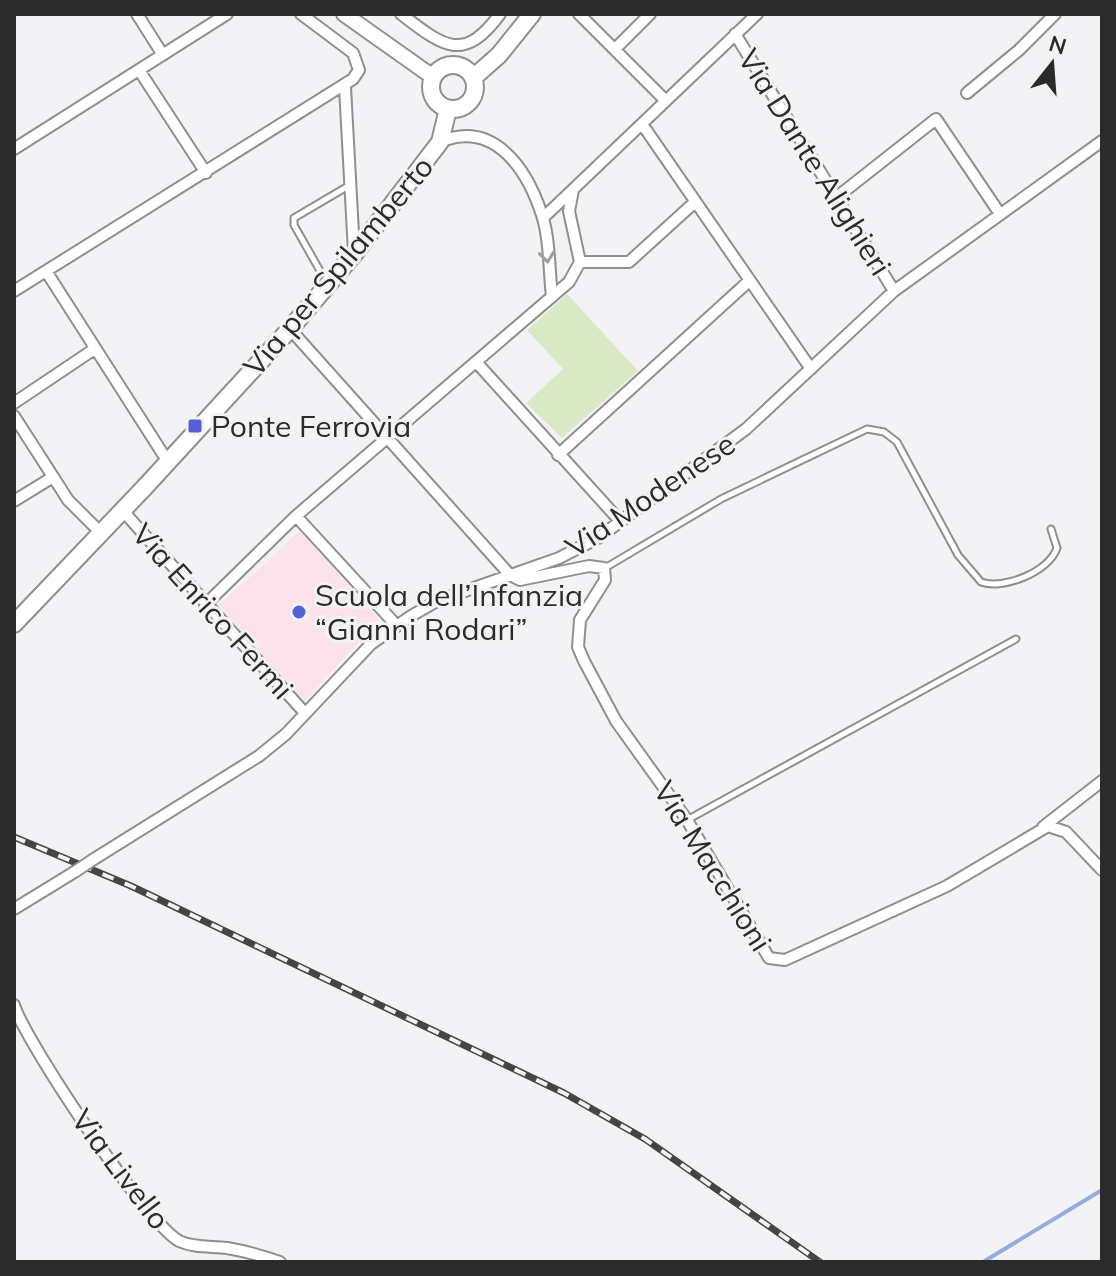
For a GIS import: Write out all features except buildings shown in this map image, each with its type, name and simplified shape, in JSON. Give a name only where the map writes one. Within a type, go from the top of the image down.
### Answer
[{"type":"main road","points":[[344,14],[433,77]]},
{"type":"main road","points":[[433,77],[433,96],[448,109],[462,107],[472,98],[473,78],[499,55],[532,14]]},
{"type":"main road","points":[[433,77],[453,66],[461,67],[473,78]]},
{"type":"main road","name":"Via per Spilamberto","points":[[14,624],[102,534],[290,329],[354,254],[440,142],[448,109]]},
{"type":"street","points":[[137,14],[163,55]]},
{"type":"street","points":[[14,149],[227,14]]},
{"type":"street","points":[[14,291],[345,87],[359,70],[353,53],[301,14]]},
{"type":"street","points":[[401,14],[435,40],[452,46],[478,39],[500,14]]},
{"type":"street","points":[[579,14],[666,101]]},
{"type":"street","points":[[615,49],[650,14]]},
{"type":"street","points":[[543,218],[757,14]]},
{"type":"street","points":[[967,93],[1019,50],[1055,14]]},
{"type":"street","name":"Via Dante Alighieri","points":[[735,34],[894,291]]},
{"type":"street","points":[[139,70],[206,173]]},
{"type":"street","points":[[345,87],[354,254]]},
{"type":"street","points":[[837,197],[936,119],[1000,214]]},
{"type":"street","points":[[642,124],[811,369]]},
{"type":"street","points":[[440,142],[457,135],[487,140],[519,167],[543,218],[552,297]]},
{"type":"street","name":"Via Modenese","points":[[14,909],[259,756],[371,644],[397,626],[437,601],[579,549],[620,521],[746,429],[894,291],[1102,141]]},
{"type":"street","points":[[205,605],[296,516],[569,282],[580,262],[569,211],[573,190]]},
{"type":"street","points":[[580,262],[629,262],[695,202]]},
{"type":"street","points":[[46,271],[93,350],[168,462]]},
{"type":"street","points":[[558,455],[749,281]]},
{"type":"street","points":[[290,329],[510,575],[520,580],[589,566],[604,568]]},
{"type":"street","points":[[14,403],[93,350]]},
{"type":"street","points":[[477,363],[620,521]]},
{"type":"street","points":[[14,416],[68,500],[102,534]]},
{"type":"street","points":[[14,501],[53,477]]},
{"type":"street","name":"Via Enrico Fermi","points":[[123,511],[304,712]]},
{"type":"street","points":[[296,516],[397,626]]},
{"type":"street","name":"Via Macchioni","points":[[604,568],[605,580],[580,620],[578,647],[616,721],[687,820],[765,954],[779,962],[947,886],[1042,828]]},
{"type":"street","points":[[1042,828],[1102,781]]},
{"type":"street","points":[[1042,828],[1061,828],[1102,870]]},
{"type":"street","name":"Via Livello","points":[[14,1005],[23,1027],[68,1099],[161,1227],[188,1244],[243,1251],[280,1262]]},
{"type":"lane","points":[[319,269],[294,225],[294,218],[350,185]]},
{"type":"lane","points":[[604,568],[721,499],[867,429],[884,432],[897,442],[958,555],[981,582],[1001,585],[1048,563],[1057,548],[1051,529]]},
{"type":"lane","points":[[687,820],[1016,639]]},
{"type":"shaded area","name":"Scuola dell’Infanzia “Gianni Rodari”","points":[[300,531],[379,619],[305,701],[219,605]]},
{"type":"green space","points":[[567,294],[638,371],[562,438],[526,403],[563,369],[527,330]]},
{"type":"waterway","points":[[983,1262],[1102,1190]]},
{"type":"railway","points":[[14,837],[131,886],[564,1093],[645,1139],[820,1262]]},
{"type":"place","name":"Ponte Ferrovia","points":[[195,426]]},
{"type":"place","name":"Scuola dell’Infanzia “Gianni Rodari”","points":[[299,612]]}]
